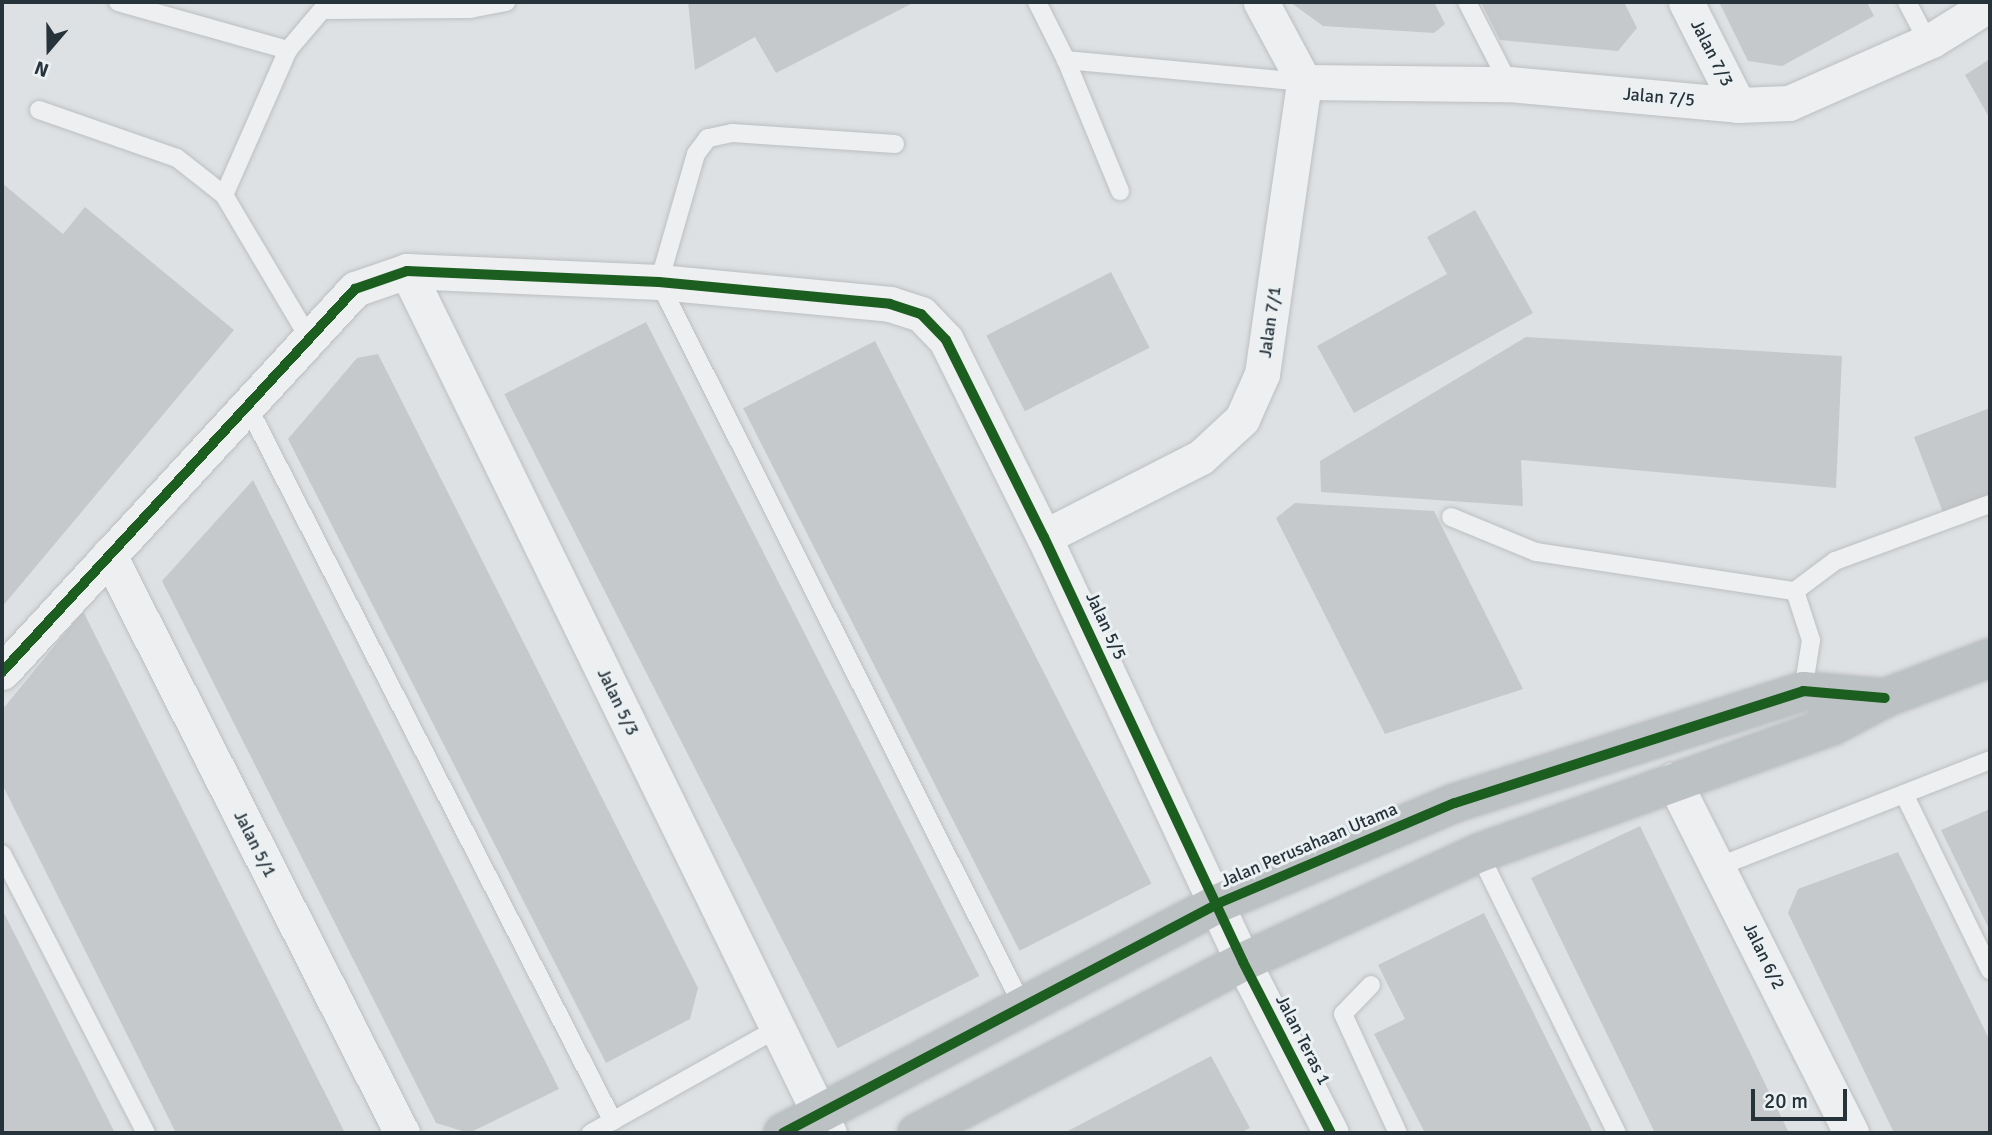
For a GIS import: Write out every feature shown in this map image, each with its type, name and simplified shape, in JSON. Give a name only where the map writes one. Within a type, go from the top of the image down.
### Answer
[{"type":"street","points":[[1261,2],[1304,82]]},
{"type":"street","name":"Jalan 7/3","points":[[1686,2],[1738,105]]},
{"type":"street","name":"Jalan 7/5","points":[[1304,82],[1510,84],[1738,105],[1789,103],[1928,42],[1990,5]]},
{"type":"street","name":"Jalan 7/1","points":[[1044,537],[1201,457],[1242,419],[1262,374],[1304,82]]},
{"type":"street","points":[[2,672],[247,405],[307,335],[355,289],[407,271],[659,282]]},
{"type":"street","name":"Jalan 5/3","points":[[407,271],[824,1123]]},
{"type":"street","name":"Jalan 5/5","points":[[659,282],[890,304],[921,314],[946,340],[1044,537],[1219,903],[1243,962]]},
{"type":"street","name":"Jalan 5/1","points":[[109,555],[402,1133]]},
{"type":"street","name":"Jalan Perusahaan Utama","points":[[917,1133],[1243,962],[1479,853],[1673,780],[1832,726],[1885,698],[1990,658]]},
{"type":"street","name":"Jalan Perusahaan Utama","points":[[783,1133],[824,1123],[1022,1005],[1219,903],[1455,803],[1803,691],[1885,698]]},
{"type":"street","name":"Jalan 6/2","points":[[1673,780],[1720,866],[1851,1133]]},
{"type":"street","name":"Jalan Teras 1","points":[[1243,962],[1331,1133]]},
{"type":"lane","points":[[118,2],[288,50]]},
{"type":"lane","points":[[224,195],[288,50],[322,10],[471,9],[506,2]]},
{"type":"lane","points":[[1037,2],[1066,60],[1120,191]]},
{"type":"lane","points":[[1467,2],[1510,84]]},
{"type":"lane","points":[[1907,2],[1928,42]]},
{"type":"lane","points":[[1066,60],[1304,82]]},
{"type":"lane","points":[[39,110],[177,158],[224,195],[307,335]]},
{"type":"lane","points":[[895,144],[732,132],[708,138],[696,153],[659,282],[1022,1005]]},
{"type":"lane","points":[[247,405],[613,1121]]},
{"type":"lane","points":[[1451,517],[1536,552],[1795,591],[1835,561],[1990,504]]},
{"type":"lane","points":[[1795,591],[1811,640],[1803,691]]},
{"type":"lane","points":[[1720,866],[1990,760]]},
{"type":"lane","points":[[1904,794],[1990,970]]},
{"type":"lane","points":[[1479,853],[1617,1133]]},
{"type":"lane","points":[[2,854],[146,1133]]},
{"type":"lane","points":[[1371,985],[1343,1014],[1398,1133]]},
{"type":"lane","points":[[592,1133],[778,1028]]},
{"type":"building","points":[[688,2],[911,4],[776,73],[755,37],[695,70]]},
{"type":"building","points":[[1290,2],[1434,2],[1445,24],[1434,33],[1323,26]]},
{"type":"building","points":[[1481,2],[1624,2],[1637,28],[1618,51],[1500,40]]},
{"type":"building","points":[[1719,2],[1867,2],[1874,16],[1782,66],[1748,61]]},
{"type":"building","points":[[1990,59],[1990,119],[1965,75]]},
{"type":"building","points":[[2,183],[63,234],[85,207],[234,330],[2,607]]},
{"type":"building","points":[[1475,210],[1533,313],[1354,413],[1317,346],[1447,274],[1427,237]]},
{"type":"building","points":[[1111,272],[1150,348],[1025,411],[986,336]]},
{"type":"building","points":[[646,322],[979,976],[838,1048],[504,394]]},
{"type":"building","points":[[1526,337],[1842,356],[1836,488],[1521,460],[1523,506],[1321,492],[1320,461]]},
{"type":"building","points":[[875,341],[1151,884],[1020,951],[743,408]]},
{"type":"building","points":[[378,354],[698,988],[690,1019],[606,1063],[288,439],[357,358]]},
{"type":"building","points":[[1990,408],[1990,498],[1944,515],[1914,437]]},
{"type":"building","points":[[253,480],[559,1089],[469,1133],[436,1123],[162,581]]},
{"type":"building","points":[[1295,503],[1434,511],[1523,689],[1385,734],[1276,518]]},
{"type":"building","points":[[83,611],[345,1133],[176,1133],[2,784],[2,710]]},
{"type":"building","points":[[1990,809],[1990,931],[1941,830]]},
{"type":"building","points":[[1640,826],[1789,1133],[1655,1133],[1531,878]]},
{"type":"building","points":[[1898,852],[1990,1041],[1990,1133],[1894,1133],[1788,913],[1798,889]]},
{"type":"building","points":[[2,909],[115,1133],[2,1133]]},
{"type":"building","points":[[1484,913],[1593,1133],[1425,1133],[1374,1034],[1405,1019],[1378,965]]},
{"type":"building","points":[[1211,1056],[1250,1128],[1240,1133],[1064,1133]]},
{"type":"cycle path","points":[[2,672],[355,289],[407,271],[659,282],[890,304],[921,314],[946,340],[1044,537],[1243,962],[1331,1133]]},
{"type":"cycle path","points":[[783,1133],[1219,903],[1455,803],[1803,691],[1885,698]]}]
